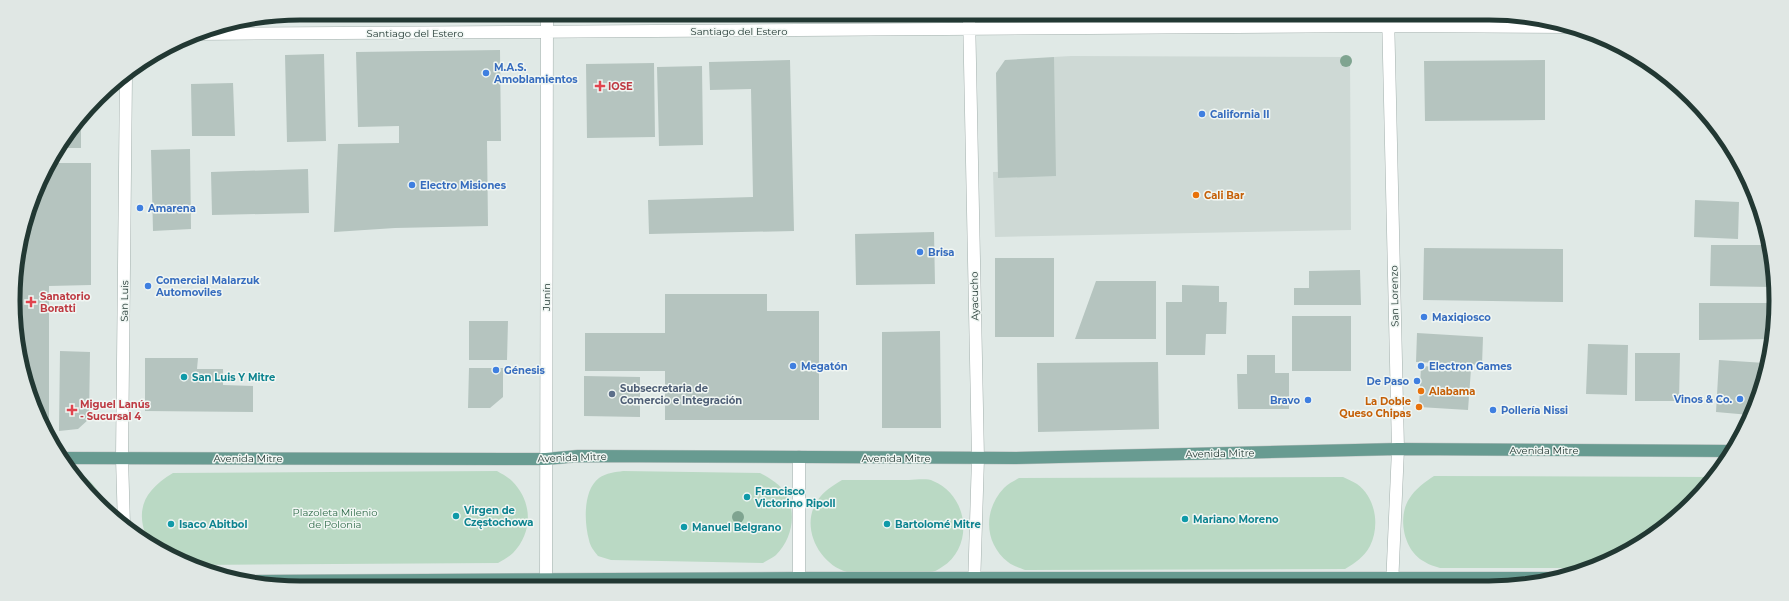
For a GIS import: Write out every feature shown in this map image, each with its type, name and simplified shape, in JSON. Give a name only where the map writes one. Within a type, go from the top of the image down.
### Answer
[{"type":"main road","name":"Avenida Mitre","points":[[68,458],[546,459],[578,456],[978,458],[1398,449],[1725,451]]},
{"type":"main road","points":[[713,581],[799,578],[930,581]]},
{"type":"main road","points":[[1455,581],[1527,579]]},
{"type":"main road","points":[[297,581],[582,581]]},
{"type":"street","name":"Junín","points":[[546,580],[547,20]]},
{"type":"street","name":"Ayacucho","points":[[969,20],[978,458],[974,581]]},
{"type":"street","name":"San Lorenzo","points":[[1388,20],[1398,449],[1392,581]]},
{"type":"street","name":"Santiago del Estero","points":[[214,34],[1388,26],[1550,27]]},
{"type":"street","name":"San Luis","points":[[124,518],[122,458],[126,81]]},
{"type":"street","points":[[799,457],[799,578]]},
{"type":"shaded area","name":"California II","points":[[1054,57],[1350,57],[1351,230],[995,237],[993,172],[1052,171]]},
{"type":"green space","name":"Plazoleta Milenio de Polonia","points":[[497,471],[510,480],[519,489],[524,498],[527,507],[527,527],[520,545],[511,554],[498,563],[207,565],[176,552],[144,532],[142,512],[144,503],[154,487],[173,473]]},
{"type":"green space","points":[[614,472],[760,473],[778,484],[786,494],[792,518],[786,542],[776,555],[763,563],[611,560],[598,556],[590,544],[587,533],[587,498],[594,483],[599,478]]},
{"type":"green space","points":[[82,475],[89,480],[99,492],[102,499]]},
{"type":"green space","points":[[1434,476],[1706,477],[1687,499],[1644,534],[1613,552],[1596,560],[1572,568],[1440,568],[1430,565],[1412,551],[1403,525],[1405,507],[1411,495]]},
{"type":"green space","points":[[1343,477],[1357,484],[1363,490],[1372,504],[1375,521],[1375,530],[1368,550],[1359,559],[1345,569],[1025,570],[1016,567],[1000,554],[994,546],[989,526],[992,506],[997,497],[1006,487],[1019,478]]},
{"type":"green space","points":[[921,479],[933,481],[945,488],[954,497],[960,509],[963,521],[963,534],[959,547],[953,558],[936,571],[931,572],[853,573],[837,568],[828,561],[815,543],[811,522],[812,511],[822,494],[842,480]]},
{"type":"building","points":[[500,50],[501,141],[487,141],[488,226],[395,228],[334,232],[338,144],[399,143],[399,126],[358,127],[356,52]]},
{"type":"building","points":[[324,54],[326,141],[287,142],[285,55]]},
{"type":"building","points":[[1054,57],[1056,176],[998,178],[996,73],[1005,60]]},
{"type":"building","points":[[790,60],[794,231],[649,234],[648,200],[753,197],[751,89],[710,90],[709,62]]},
{"type":"building","points":[[1545,60],[1545,120],[1425,121],[1424,61]]},
{"type":"building","points":[[654,63],[655,137],[587,138],[586,64]]},
{"type":"building","points":[[702,66],[703,145],[659,146],[657,67]]},
{"type":"building","points":[[233,83],[235,136],[192,136],[191,84]]},
{"type":"building","points":[[81,126],[81,148],[65,148]]},
{"type":"building","points":[[190,149],[191,229],[153,231],[151,150]]},
{"type":"building","name":"Sanatorio Boratti","points":[[56,163],[91,163],[91,285],[49,286],[49,425],[35,391],[25,355],[22,337],[20,300],[22,264],[25,246],[35,210],[41,193]]},
{"type":"building","points":[[308,169],[309,213],[212,215],[211,172]]},
{"type":"building","points":[[1695,200],[1739,202],[1738,239],[1694,237]]},
{"type":"building","points":[[934,232],[935,284],[856,285],[855,234]]},
{"type":"building","points":[[1711,245],[1764,245],[1767,264],[1768,287],[1710,286]]},
{"type":"building","points":[[1424,248],[1563,249],[1563,302],[1423,300]]},
{"type":"building","points":[[995,258],[1054,258],[1054,337],[995,337]]},
{"type":"building","points":[[1360,270],[1361,305],[1294,305],[1294,288],[1309,288],[1309,271]]},
{"type":"building","points":[[1096,281],[1156,281],[1156,339],[1075,339]]},
{"type":"building","points":[[1182,285],[1219,286],[1219,302],[1227,302],[1226,334],[1206,334],[1205,355],[1166,355],[1166,302],[1182,302]]},
{"type":"building","points":[[665,294],[767,294],[767,311],[819,311],[819,420],[665,420],[665,371],[585,371],[585,333],[665,333]]},
{"type":"building","points":[[1699,303],[1769,303],[1767,339],[1699,340]]},
{"type":"building","points":[[1292,316],[1351,316],[1351,371],[1292,371]]},
{"type":"building","points":[[469,321],[508,321],[507,360],[469,360]]},
{"type":"building","points":[[940,331],[941,428],[882,428],[882,332]]},
{"type":"building","points":[[1417,333],[1483,337],[1482,365],[1416,362]]},
{"type":"building","points":[[1588,344],[1628,345],[1627,395],[1586,394]]},
{"type":"building","points":[[60,351],[90,352],[89,419],[78,429],[59,431]]},
{"type":"building","points":[[1635,353],[1680,353],[1679,401],[1635,401]]},
{"type":"building","points":[[1247,355],[1275,355],[1275,373],[1289,373],[1289,409],[1238,409],[1237,374],[1247,374]]},
{"type":"building","name":"San Luis Y Mitre","points":[[145,358],[198,358],[197,369],[223,369],[223,385],[253,386],[253,412],[145,411]]},
{"type":"building","points":[[1719,360],[1762,363],[1754,391],[1745,415],[1716,412]]},
{"type":"building","points":[[1158,362],[1159,429],[1038,432],[1037,363]]},
{"type":"building","points":[[1421,366],[1471,369],[1468,410],[1419,407]]},
{"type":"building","points":[[469,368],[503,368],[503,397],[490,408],[468,408]]},
{"type":"building","points":[[584,376],[640,377],[640,417],[584,416]]},
{"type":"place","name":"M.A.S. Amoblamientos","points":[[486,73]]},
{"type":"place","name":"IOSE","points":[[600,86]]},
{"type":"place","name":"California II","points":[[1202,114]]},
{"type":"place","name":"Electro Misiones","points":[[412,185]]},
{"type":"place","name":"Cali Bar","points":[[1196,195]]},
{"type":"place","name":"Amarena","points":[[140,208]]},
{"type":"place","name":"Brisa","points":[[920,252]]},
{"type":"place","name":"Comercial Malarzuk Automoviles","points":[[148,286]]},
{"type":"place","name":"Sanatorio Boratti","points":[[31,302]]},
{"type":"place","name":"Maxiqiosco","points":[[1424,317]]},
{"type":"place","name":"Megatón","points":[[793,366]]},
{"type":"place","name":"Electron Games","points":[[1421,366]]},
{"type":"place","name":"Génesis","points":[[496,370]]},
{"type":"place","name":"San Luis Y Mitre","points":[[184,377]]},
{"type":"place","name":"De Paso","points":[[1417,381]]},
{"type":"place","name":"Alabama","points":[[1421,391]]},
{"type":"place","name":"Subsecretaria de Comercio e Integración","points":[[612,394]]},
{"type":"place","name":"Vinos & Co.","points":[[1740,399]]},
{"type":"place","name":"Bravo","points":[[1308,400]]},
{"type":"place","name":"La Doble Queso Chipas","points":[[1419,407]]},
{"type":"place","name":"Miguel Lanús - Sucursal 4","points":[[72,410]]},
{"type":"place","name":"Pollería Nissi","points":[[1493,410]]},
{"type":"place","name":"Francisco Victorino Ripoll","points":[[747,497]]},
{"type":"place","name":"Virgen de Częstochowa","points":[[456,516]]},
{"type":"place","name":"Mariano Moreno","points":[[1185,519]]},
{"type":"place","name":"Isaco Abitbol","points":[[171,524]]},
{"type":"place","name":"Bartolomé Mitre","points":[[887,524]]},
{"type":"place","name":"Manuel Belgrano","points":[[684,527]]}]
